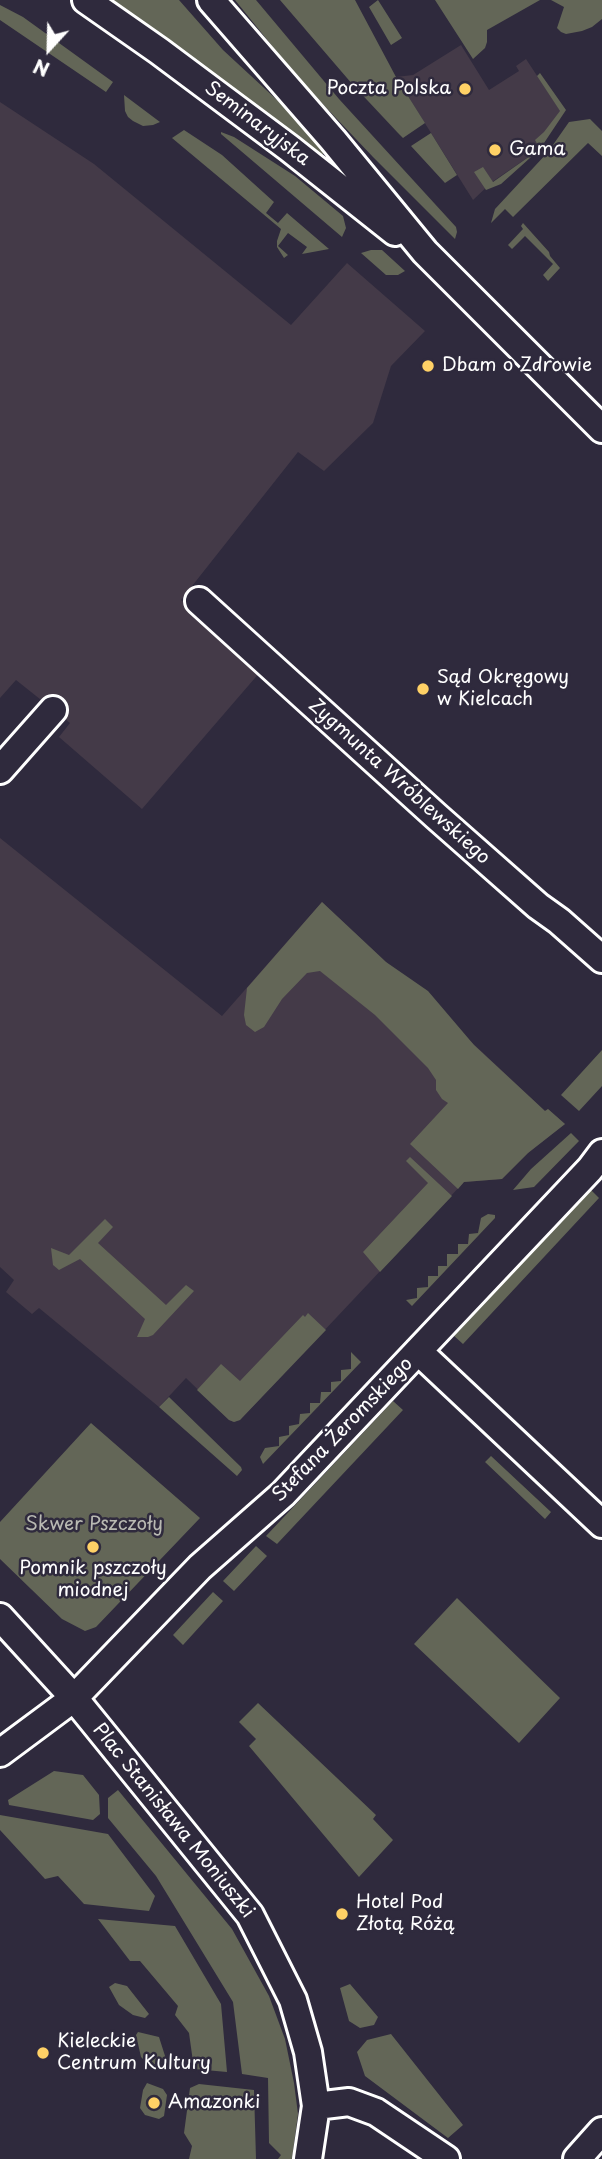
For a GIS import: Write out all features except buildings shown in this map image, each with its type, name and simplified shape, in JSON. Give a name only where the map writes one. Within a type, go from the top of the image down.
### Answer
[{"type":"street","name":"Seminaryjska","points":[[86,0],[214,91],[388,227],[425,252]]},
{"type":"street","name":"Seminaryjska","points":[[211,0],[333,140],[425,252],[602,429]]},
{"type":"street","name":"Zygmunta Wróblewskiego","points":[[199,601],[436,816],[602,959]]},
{"type":"street","points":[[0,770],[53,710]]},
{"type":"street","name":"Stefana Żeromskiego","points":[[0,1753],[74,1698],[200,1567],[283,1494],[590,1169],[602,1153]]},
{"type":"street","points":[[418,1351],[602,1524]]},
{"type":"street","name":"Plac Stanisława Moniuszki","points":[[0,1617],[74,1698],[250,1915],[293,2000],[309,2052],[316,2106],[308,2159]]},
{"type":"street","points":[[316,2106],[349,2102],[376,2112],[446,2159]]},
{"type":"street","points":[[577,2159],[602,2131]]},
{"type":"shaded area","points":[[461,45],[489,90],[519,71],[516,66],[526,59],[561,112],[540,149],[492,182],[473,200],[396,77],[413,75]]},
{"type":"shaded area","points":[[0,102],[94,164],[291,325],[347,263],[425,331],[391,366],[373,423],[324,471],[298,452],[181,600],[261,671],[142,809],[59,737],[70,723],[16,680],[0,698]]},
{"type":"shaded area","points":[[0,838],[222,1016],[322,902],[545,1111],[548,1109],[565,1124],[528,1153],[502,1179],[464,1182],[240,1420],[229,1420],[186,1378],[159,1407],[39,1308],[32,1314],[6,1292],[14,1280],[0,1267]]},
{"type":"green space","points":[[108,0],[179,0],[223,50],[303,124],[321,145],[324,152],[322,155],[319,156]]},
{"type":"green space","points":[[235,0],[256,0],[339,99],[456,227],[455,239],[298,78]]},
{"type":"green space","points":[[280,0],[355,0],[396,77],[425,123],[403,138]]},
{"type":"green space","points":[[378,0],[402,38],[391,45],[369,7]]},
{"type":"green space","points":[[435,0],[540,0],[487,30],[485,48],[473,59]]},
{"type":"green space","points":[[551,0],[602,0],[602,19],[592,27],[566,34],[557,28],[564,7]]},
{"type":"green space","points":[[0,5],[23,17],[113,82],[106,92],[0,20]]},
{"type":"green space","points":[[540,73],[566,110],[540,149],[535,140],[560,111],[537,76]]},
{"type":"green space","points":[[124,95],[160,122],[143,126],[133,121],[125,111]]},
{"type":"green space","points":[[590,119],[602,131],[602,156],[588,143],[513,217],[505,209],[491,223],[495,209],[548,152],[569,122]]},
{"type":"green space","points":[[184,130],[222,155],[274,202],[266,213],[278,223],[287,213],[329,249],[302,254],[307,247],[288,233],[278,246],[288,255],[284,258],[277,247],[281,229],[172,138]]},
{"type":"green space","points":[[431,133],[457,175],[445,183],[411,146]]},
{"type":"green space","points":[[221,134],[234,137],[295,176],[343,216],[346,228],[342,237]]},
{"type":"green space","points":[[540,149],[501,184],[486,190],[474,172],[483,167],[493,182]]},
{"type":"green space","points":[[523,223],[560,268],[548,281],[543,275],[553,264],[525,236],[512,249],[508,245],[523,229]]},
{"type":"green space","points":[[382,250],[405,271],[398,275],[386,275],[361,253]]},
{"type":"green space","points":[[322,902],[386,962],[428,991],[474,1045],[545,1111],[548,1109],[565,1124],[528,1153],[502,1179],[464,1182],[458,1189],[410,1144],[448,1103],[436,1090],[436,1080],[428,1068],[375,1015],[320,971],[307,973],[282,999],[264,1027],[255,1032],[246,1025],[244,1015],[247,988]]},
{"type":"green space","points":[[602,1050],[602,1086],[579,1111],[561,1095]]},
{"type":"green space","points":[[571,1133],[579,1141],[534,1187],[513,1190],[531,1169]]},
{"type":"green space","points":[[410,1157],[452,1196],[380,1272],[363,1252],[428,1183],[406,1161]]},
{"type":"green space","points":[[591,1190],[599,1198],[463,1344],[453,1335]]},
{"type":"green space","points":[[488,1214],[495,1215],[495,1218],[412,1306],[406,1300],[417,1298],[417,1288],[428,1287],[428,1276],[438,1276],[438,1266],[447,1266],[447,1254],[458,1254],[458,1244],[468,1244],[469,1234],[478,1233],[481,1218]]},
{"type":"green space","points":[[105,1219],[113,1227],[98,1243],[166,1305],[186,1285],[194,1291],[153,1335],[148,1337],[137,1337],[145,1319],[80,1259],[59,1270],[53,1265],[51,1248],[69,1255]]},
{"type":"green space","points":[[308,1313],[326,1330],[240,1420],[229,1420],[197,1390],[221,1364],[240,1381],[303,1315],[305,1317]]},
{"type":"green space","points":[[351,1352],[361,1362],[263,1464],[260,1457],[265,1448],[279,1446],[279,1437],[289,1435],[289,1426],[299,1424],[300,1414],[310,1413],[310,1403],[320,1403],[321,1392],[331,1392],[331,1382],[341,1381],[341,1370],[351,1369]]},
{"type":"green space","points":[[169,1397],[241,1467],[242,1470],[237,1476],[159,1407]]},
{"type":"green space","points":[[393,1401],[403,1410],[277,1544],[266,1536]]},
{"type":"green space","name":"Skwer Pszczoły","points":[[91,1423],[200,1518],[96,1627],[85,1631],[62,1619],[0,1559],[0,1522]]},
{"type":"green space","points":[[491,1456],[551,1512],[545,1519],[485,1462]]},
{"type":"green space","points":[[256,1546],[267,1556],[234,1591],[223,1581]]},
{"type":"green space","points":[[213,1592],[223,1601],[183,1645],[173,1635]]},
{"type":"green space","points":[[457,1598],[560,1698],[519,1743],[414,1644]]},
{"type":"green space","points":[[258,1703],[376,1815],[373,1819],[393,1840],[359,1877],[249,1746],[256,1739],[239,1722]]},
{"type":"green space","points":[[54,1771],[83,1775],[99,1795],[100,1814],[93,1820],[9,1805],[8,1800]]},
{"type":"green space","points":[[118,1790],[232,1929],[269,1996],[285,2039],[294,2083],[298,2114],[292,2159],[278,2159],[281,2155],[269,2143],[268,2078],[242,2074],[233,2002],[156,1876],[108,1818],[108,1798]]},
{"type":"green space","points":[[0,1815],[108,1834],[155,1896],[149,1911],[84,1904],[58,1876],[45,1879],[0,1830]]},
{"type":"green space","points":[[98,1919],[175,1926],[221,2004],[227,2072],[194,2069],[189,2033],[175,2015],[178,2006],[140,1961],[130,1961]]},
{"type":"green space","points":[[115,1983],[127,1986],[149,2014],[145,2018],[133,2015],[119,2005],[109,1987]]},
{"type":"green space","points":[[350,1984],[378,2017],[374,2025],[360,2028],[349,2021],[340,1988]]},
{"type":"green space","points":[[138,2032],[159,2037],[166,2059],[159,2065],[147,2063],[141,2057],[136,2035]]},
{"type":"green space","points":[[391,2034],[463,2125],[448,2138],[365,2076],[357,2052],[367,2040]]},
{"type":"green space","points":[[147,2083],[163,2089],[167,2095],[164,2116],[159,2119],[145,2115],[140,2108]]},
{"type":"green space","points":[[199,2084],[254,2090],[256,2159],[189,2159],[192,2146],[184,2133],[190,2088]]},
{"type":"place","name":"Poczta Polska","points":[[465,89]]},
{"type":"place","name":"Gama","points":[[495,150]]},
{"type":"place","name":"Dbam o Zdrowie","points":[[428,366]]},
{"type":"place","name":"Sąd Okręgowy w Kielcach","points":[[423,689]]},
{"type":"place","name":"Pomnik pszczoły miodnej","points":[[93,1547]]},
{"type":"place","name":"Hotel Pod Złotą Różą","points":[[342,1914]]},
{"type":"place","name":"Kieleckie Centrum Kultury","points":[[43,2053]]},
{"type":"place","name":"Amazonki","points":[[154,2103]]}]
